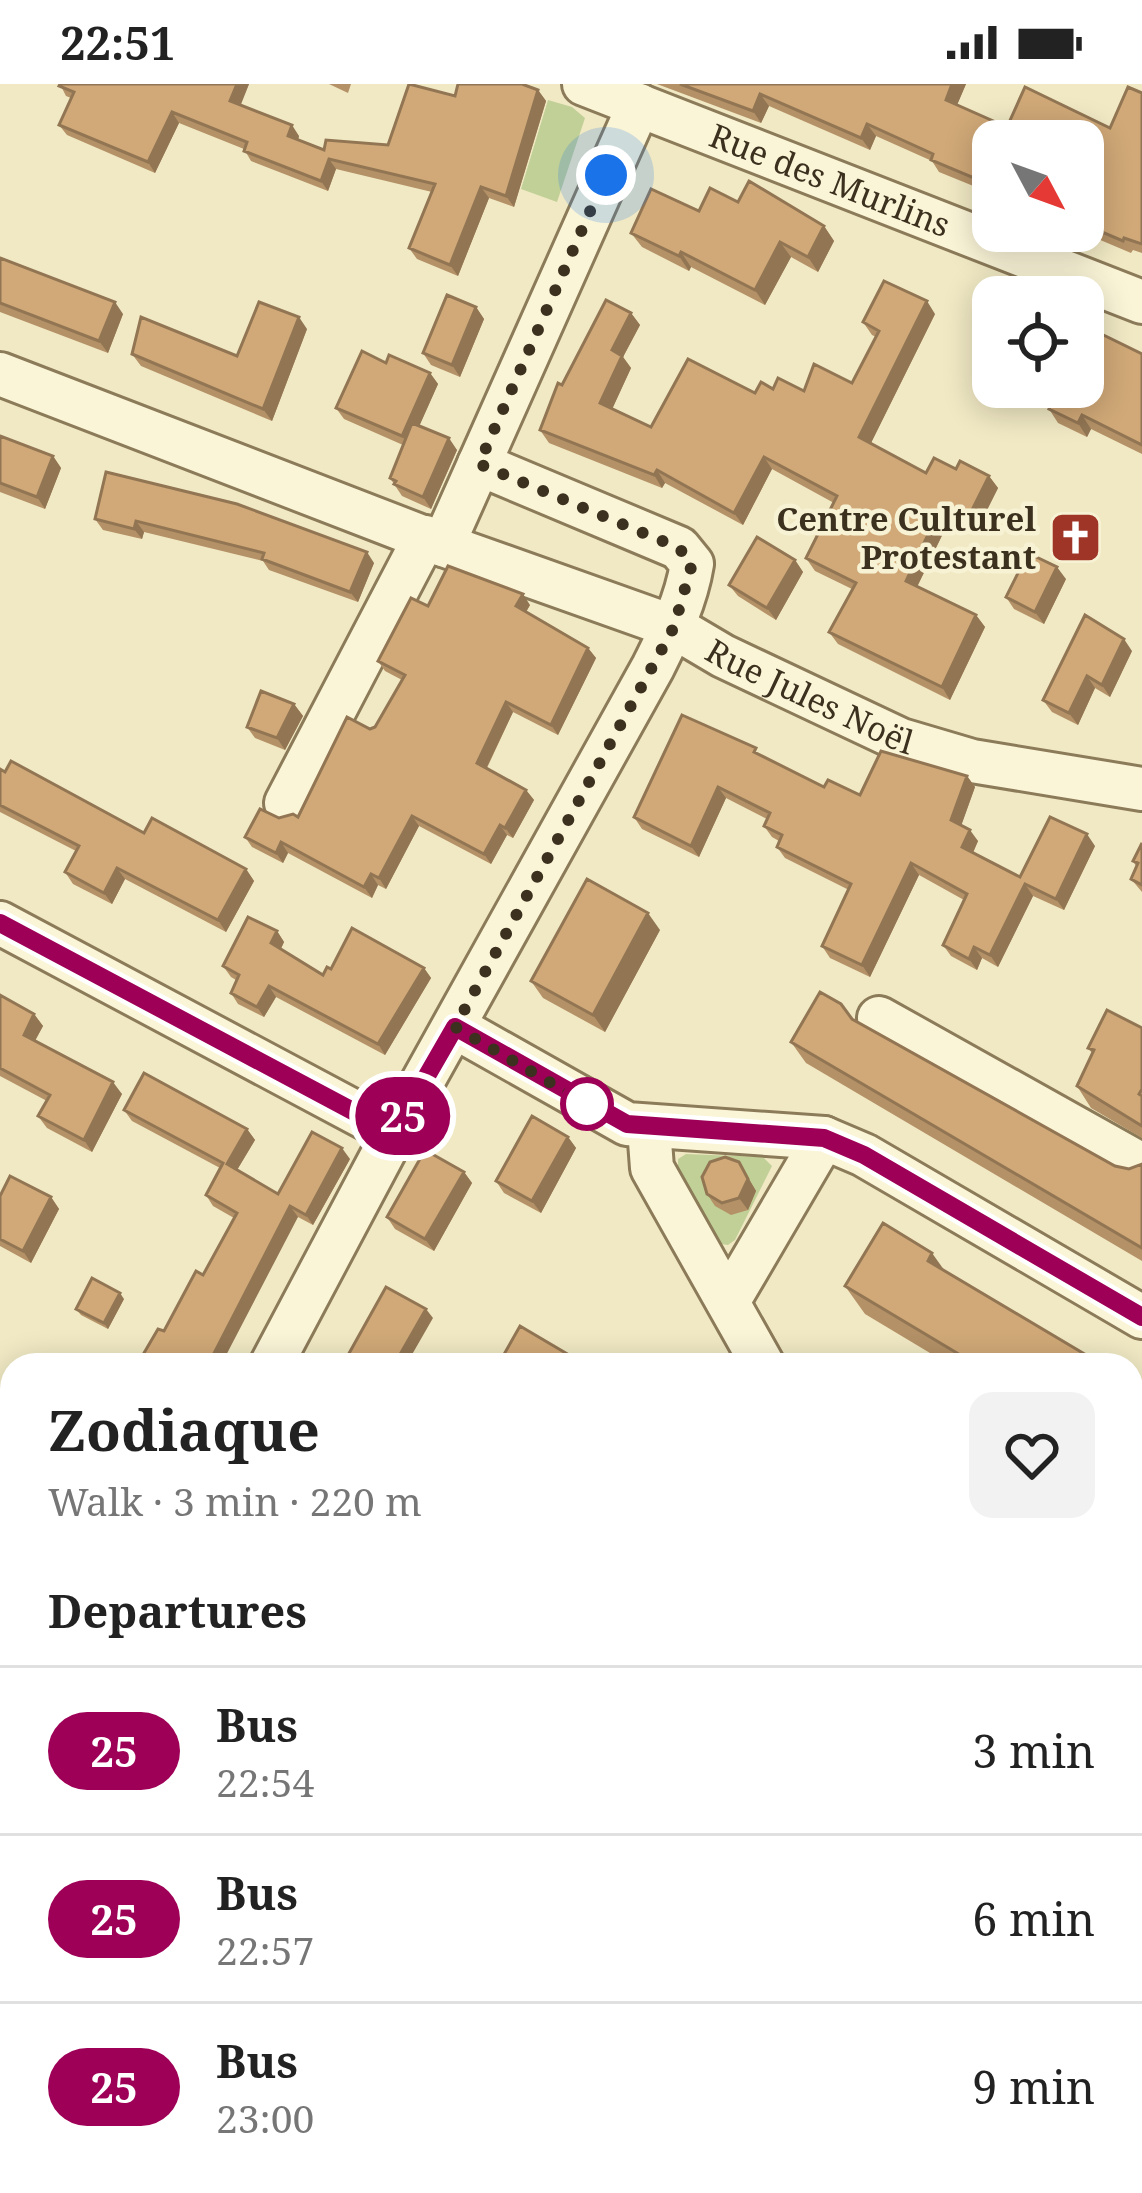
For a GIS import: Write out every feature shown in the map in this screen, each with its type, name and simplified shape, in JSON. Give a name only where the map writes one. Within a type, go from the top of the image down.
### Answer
[{"type":"street","name":"Rue des Murlins","points":[[609,91],[1142,302]]},
{"type":"street","points":[[286,802],[479,464],[609,91]]},
{"type":"street","name":"Rue Jules Noël","points":[[0,374],[434,541],[674,627],[723,656],[901,740],[972,761],[1142,789]]},
{"type":"street","points":[[277,1353],[674,627],[692,564],[679,548],[479,464]]},
{"type":"street","points":[[0,923],[394,1133]]},
{"type":"street","points":[[879,1018],[1142,1165]]},
{"type":"street","points":[[455,1027],[614,1119],[649,1128],[824,1138],[864,1155],[1142,1317]]},
{"type":"street","points":[[649,1128],[652,1168],[756,1353]]},
{"type":"street","points":[[728,1302],[824,1138]]},
{"type":"green space","points":[[548,100],[572,107],[585,118],[557,202],[521,189]]},
{"type":"green space","points":[[686,1154],[763,1157],[772,1166],[735,1240],[728,1245],[721,1244],[678,1168],[678,1159]]},
{"type":"building","points":[[60,84],[237,84],[230,101],[292,125],[288,136],[324,150],[326,140],[388,145],[409,84],[455,96],[458,84],[522,84],[538,90],[506,196],[481,187],[450,265],[409,248],[435,184],[329,159],[321,181],[244,151],[247,142],[172,112],[148,162],[59,125],[74,92]]},
{"type":"building","points":[[680,84],[952,84],[946,100],[991,120],[972,120],[972,177],[867,124],[861,138],[760,94],[753,111]]},
{"type":"building","points":[[1025,87],[1093,120],[1010,120]]},
{"type":"building","points":[[1128,87],[1142,93],[1142,244],[1104,233],[1104,125],[1110,128]]},
{"type":"building","points":[[749,181],[824,226],[808,257],[780,242],[755,290],[681,252],[679,256],[631,233],[651,189],[699,211],[710,188],[738,202]]},
{"type":"building","points":[[0,258],[115,302],[99,341],[0,303]]},
{"type":"building","points":[[884,281],[927,301],[859,437],[926,473],[934,458],[956,469],[960,461],[989,476],[967,520],[941,507],[906,581],[976,615],[942,687],[829,632],[856,583],[806,558],[837,496],[764,457],[734,513],[657,470],[654,475],[540,430],[558,383],[562,385],[606,300],[631,313],[612,350],[622,356],[600,403],[651,427],[688,359],[755,393],[761,382],[773,389],[778,378],[804,391],[814,364],[852,383],[879,331],[863,322]]},
{"type":"building","points":[[447,295],[476,307],[452,365],[423,353]]},
{"type":"building","points":[[259,302],[299,317],[263,409],[132,354],[141,317],[237,356]]},
{"type":"building","points":[[1104,335],[1142,354],[1142,445],[1082,415],[1078,423],[1049,409],[1104,408]]},
{"type":"building","points":[[362,351],[386,363],[389,355],[430,373],[402,436],[336,408]]},
{"type":"building","points":[[412,423],[449,438],[423,497],[390,478]]},
{"type":"building","points":[[0,436],[53,456],[37,497],[0,483]]},
{"type":"building","points":[[106,472],[237,504],[367,552],[350,592],[262,559],[264,553],[136,521],[134,529],[95,519]]},
{"type":"building","points":[[757,537],[795,560],[767,608],[729,585]]},
{"type":"building","points":[[1028,553],[1057,567],[1035,612],[1006,597]]},
{"type":"building","points":[[448,566],[523,594],[516,606],[588,648],[551,725],[506,702],[477,763],[526,790],[505,828],[500,825],[484,854],[412,816],[379,878],[371,874],[364,887],[281,842],[276,853],[245,837],[260,809],[279,818],[298,817],[347,717],[375,727],[405,675],[378,661],[411,598],[428,606]]},
{"type":"building","points":[[1085,615],[1124,639],[1102,685],[1087,676],[1069,713],[1043,700]]},
{"type":"building","points":[[261,691],[294,704],[277,738],[247,727]]},
{"type":"building","points":[[682,715],[756,748],[754,752],[824,787],[828,780],[860,795],[881,751],[967,776],[951,820],[970,830],[962,847],[1020,877],[1050,817],[1087,834],[1056,899],[1025,884],[990,955],[974,947],[969,959],[943,945],[967,894],[911,863],[862,965],[822,946],[851,884],[777,847],[782,835],[764,826],[770,813],[718,787],[691,846],[634,817]]},
{"type":"building","points":[[11,761],[144,833],[152,818],[246,869],[218,920],[117,868],[104,893],[65,872],[79,846],[0,805],[0,769],[5,772]]},
{"type":"building","points":[[1142,843],[1142,885],[1131,879]]},
{"type":"building","points":[[587,879],[648,913],[593,1015],[531,981]]},
{"type":"building","points":[[248,917],[277,931],[271,943],[323,975],[327,967],[331,969],[352,928],[424,968],[378,1044],[269,986],[257,1007],[231,993],[239,975],[223,966]]},
{"type":"building","points":[[820,992],[841,1004],[852,1019],[1115,1166],[1129,1169],[1142,1164],[1142,1248],[791,1042]]},
{"type":"building","points":[[0,995],[34,1014],[24,1035],[113,1082],[84,1140],[38,1116],[50,1095],[0,1068]]},
{"type":"building","points":[[1107,1010],[1142,1028],[1142,1126],[1077,1086],[1094,1050],[1088,1048]]},
{"type":"building","points":[[144,1073],[247,1129],[227,1164],[278,1194],[312,1132],[342,1148],[306,1215],[290,1206],[214,1353],[144,1353],[158,1329],[164,1331],[196,1271],[203,1275],[237,1213],[206,1195],[223,1163],[124,1110]]},
{"type":"building","points":[[532,1116],[568,1137],[532,1201],[496,1181]]},
{"type":"building","points":[[425,1150],[464,1172],[425,1239],[387,1217]]},
{"type":"building","points":[[725,1157],[739,1162],[748,1179],[739,1198],[722,1203],[707,1194],[702,1177],[710,1162]]},
{"type":"building","points":[[10,1176],[51,1197],[23,1251],[0,1239],[0,1196]]},
{"type":"building","points":[[883,1223],[932,1253],[928,1261],[1083,1353],[957,1353],[845,1286]]},
{"type":"building","points":[[92,1278],[120,1293],[104,1323],[76,1309]]},
{"type":"building","points":[[386,1287],[426,1309],[401,1353],[349,1353]]},
{"type":"building","points":[[520,1326],[566,1353],[505,1353]]},
{"type":"bus line","name":"25","points":[[0,923],[394,1133],[455,1027],[627,1124],[824,1138],[864,1155],[1142,1317]]},
{"type":"place","name":"Centre Culturel Protestant","points":[[1075,538]]},
{"type":"route","points":[[587,1104],[590,1106],[455,1027],[674,627],[692,564],[679,548],[479,464],[606,175]]}]
